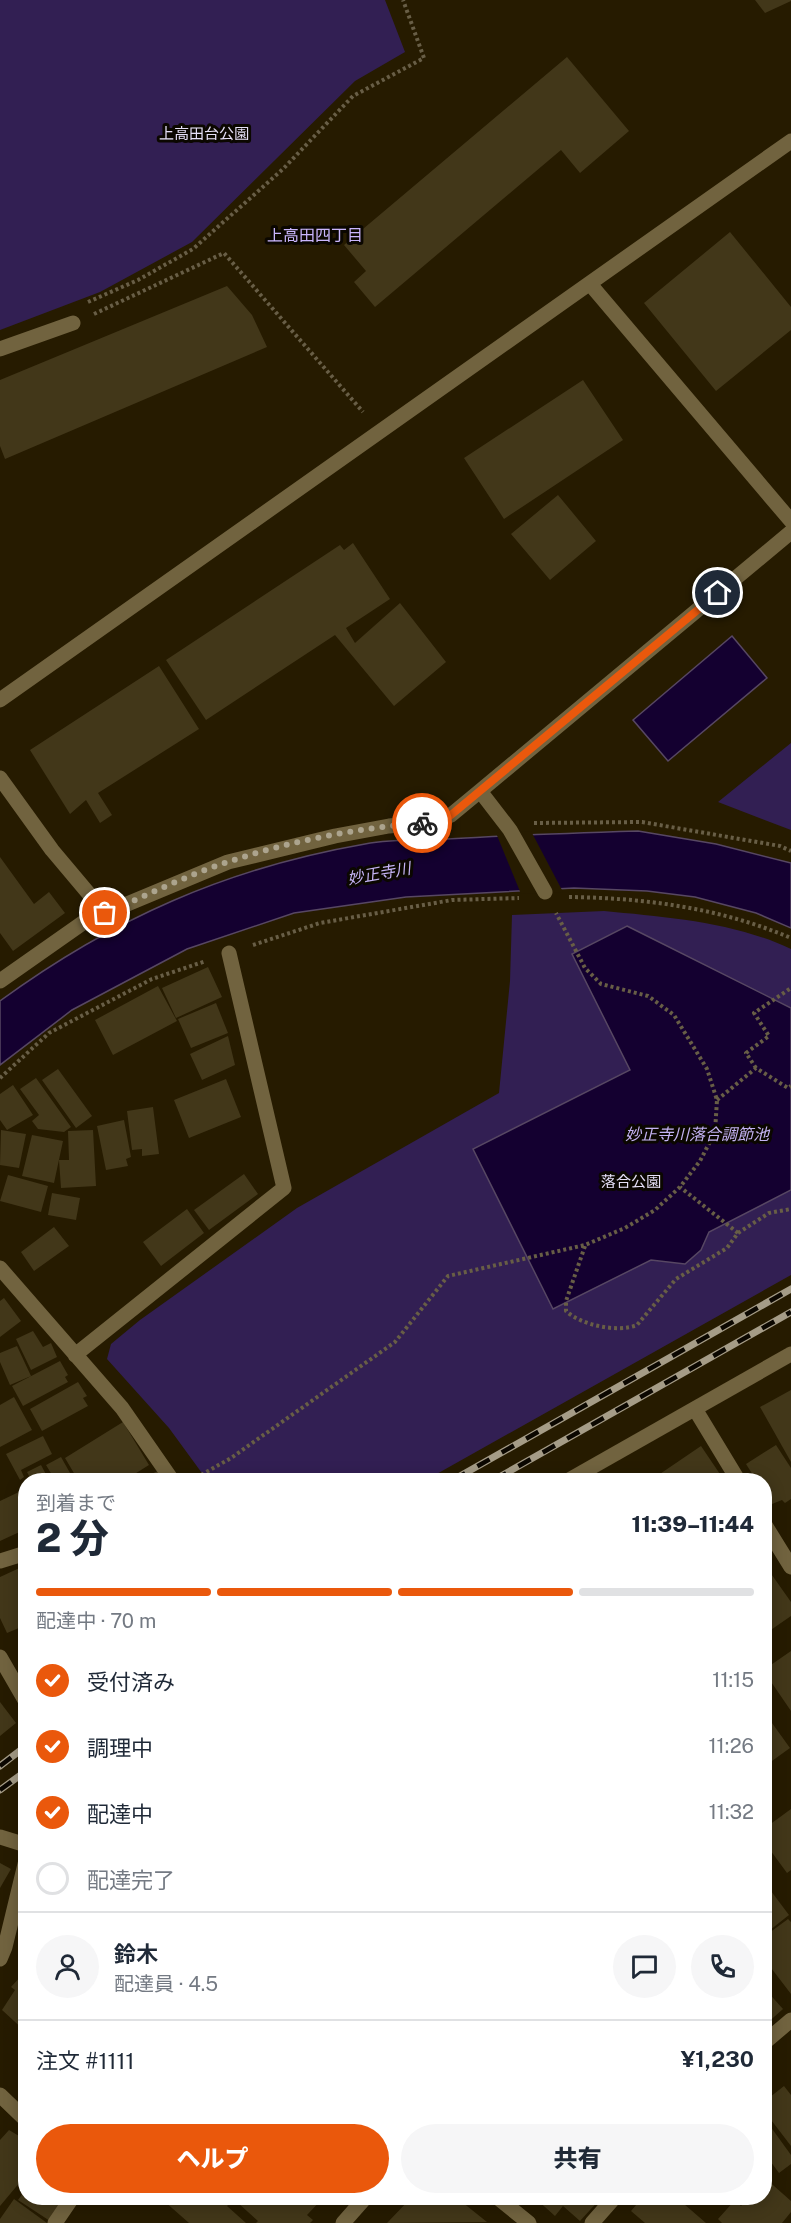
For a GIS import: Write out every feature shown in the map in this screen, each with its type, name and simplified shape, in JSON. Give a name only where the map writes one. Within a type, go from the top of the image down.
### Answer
[{"type":"street","points":[[0,700],[791,141]]},
{"type":"street","points":[[590,284],[791,521]]},
{"type":"street","points":[[0,349],[73,323]]},
{"type":"street","points":[[0,981],[84,922],[228,862],[335,836],[389,826],[435,822],[451,815],[791,532]]},
{"type":"street","points":[[0,778],[52,850],[105,913]]},
{"type":"street","points":[[480,791],[510,830],[546,895]]},
{"type":"street","points":[[75,1354],[284,1188],[229,953]]},
{"type":"street","points":[[0,1268],[122,1408],[167,1473]]},
{"type":"street","points":[[581,1473],[791,1354]]},
{"type":"street","points":[[695,1409],[734,1473]]},
{"type":"street","points":[[772,1536],[791,1567]]},
{"type":"street","points":[[0,1561],[18,1555]]},
{"type":"street","points":[[0,1657],[18,1688]]},
{"type":"street","points":[[0,1837],[18,1843]]},
{"type":"street","points":[[0,1959],[18,1893]]},
{"type":"street","points":[[772,2036],[791,2020]]},
{"type":"street","points":[[0,2095],[18,2112]]},
{"type":"street","points":[[55,2223],[67,2205]]},
{"type":"street","points":[[343,2223],[359,2205]]},
{"type":"street","points":[[507,2205],[529,2223]]},
{"type":"street","points":[[592,2223],[608,2205]]},
{"type":"path","points":[[380,432],[224,253],[73,323],[74,308],[138,280],[193,249],[283,169],[353,96],[424,58],[403,0]]},
{"type":"path","points":[[510,830],[539,821],[642,822],[780,846],[791,851]]},
{"type":"path","points":[[0,1078],[49,1033],[152,979],[320,923],[452,900],[546,895],[611,898],[690,906],[756,923],[791,938]]},
{"type":"path","points":[[204,1473],[231,1458],[394,1342],[448,1276],[585,1245],[655,1210],[680,1187],[700,1161],[715,1132],[717,1100],[707,1069],[674,1015],[648,996],[601,984],[585,968],[546,895]]},
{"type":"path","points":[[791,988],[754,1013],[769,1036],[746,1053],[756,1068],[788,1088],[791,1086]]},
{"type":"path","points":[[717,1100],[756,1068]]},
{"type":"path","points":[[680,1187],[738,1233]]},
{"type":"path","points":[[585,1245],[569,1290],[566,1311],[585,1323],[629,1328],[637,1325],[676,1279],[727,1248],[738,1233],[769,1213],[791,1209]]},
{"type":"green space","name":"上高田台公園","points":[[0,0],[385,0],[405,52],[355,81],[192,242],[100,292],[0,330]]},
{"type":"green space","points":[[791,743],[791,830],[718,802]]},
{"type":"green space","name":"落合公園","points":[[604,911],[675,919],[723,927],[791,949],[791,1275],[438,1473],[202,1473],[169,1428],[107,1359],[111,1344],[140,1320],[297,1208],[499,1093],[510,981],[512,915]]},
{"type":"water","points":[[732,636],[767,678],[668,761],[633,720]]},
{"type":"water","name":"妙正寺川","points":[[638,831],[716,844],[791,863],[791,928],[756,913],[695,897],[647,891],[574,888],[406,897],[294,913],[187,949],[72,1010],[0,1065],[0,1001],[85,945],[173,901],[218,883],[314,854],[375,842]]},
{"type":"water","name":"妙正寺川落合調節池","points":[[627,926],[791,1008],[791,1190],[709,1232],[701,1250],[685,1264],[651,1260],[553,1309],[473,1149],[630,1070],[572,954]]},
{"type":"pier","points":[[531,831],[563,892],[521,894],[496,833]]},
{"type":"building","points":[[755,0],[791,0],[791,1],[765,13]]},
{"type":"building","points":[[567,57],[629,131],[580,173],[561,150],[375,307],[354,282],[366,271],[344,245]]},
{"type":"building","points":[[730,232],[791,307],[791,330],[716,391],[644,303]]},
{"type":"building","points":[[227,286],[252,315],[267,347],[5,459],[0,446],[0,380]]},
{"type":"building","points":[[583,380],[623,440],[504,519],[464,458]]},
{"type":"building","points":[[558,495],[596,541],[550,580],[511,534]]},
{"type":"building","points":[[353,543],[390,599],[346,628],[355,643],[400,603],[446,662],[394,706],[335,635],[206,720],[166,660],[340,545],[344,550]]},
{"type":"building","points":[[159,666],[199,729],[98,793],[112,815],[100,823],[86,800],[70,814],[30,750]]},
{"type":"building","points":[[0,857],[34,904],[49,892],[65,913],[13,951],[0,933]]},
{"type":"building","points":[[208,967],[222,997],[176,1018],[162,988]]},
{"type":"building","points":[[158,986],[177,1021],[113,1055],[95,1020]]},
{"type":"building","points":[[216,1003],[228,1033],[191,1048],[178,1019]]},
{"type":"building","points":[[228,1036],[235,1065],[202,1080],[190,1054]]},
{"type":"building","points":[[58,1069],[92,1116],[76,1128],[42,1080]]},
{"type":"building","points":[[36,1078],[71,1127],[64,1132],[38,1129],[32,1121],[39,1115],[20,1089]]},
{"type":"building","points":[[226,1079],[241,1117],[189,1138],[174,1100]]},
{"type":"building","points":[[13,1085],[33,1115],[7,1130],[0,1120],[0,1094]]},
{"type":"building","points":[[153,1107],[159,1154],[142,1156],[142,1149],[132,1150],[127,1111]]},
{"type":"building","points":[[124,1120],[131,1157],[126,1159],[128,1166],[106,1170],[97,1126]]},
{"type":"building","points":[[1,1130],[26,1134],[19,1168],[0,1165]]},
{"type":"building","points":[[93,1130],[96,1186],[61,1188],[59,1160],[69,1160],[68,1131]]},
{"type":"building","points":[[32,1135],[63,1141],[54,1183],[22,1176]]},
{"type":"building","points":[[244,1174],[258,1194],[209,1230],[194,1210]]},
{"type":"building","points":[[8,1175],[48,1186],[41,1212],[0,1201]]},
{"type":"building","points":[[52,1193],[80,1198],[76,1220],[48,1215]]},
{"type":"building","points":[[187,1209],[204,1233],[161,1266],[143,1242]]},
{"type":"building","points":[[54,1227],[69,1246],[34,1271],[21,1252]]},
{"type":"building","points":[[4,1298],[21,1321],[0,1337],[0,1301]]},
{"type":"building","points":[[33,1331],[43,1347],[51,1343],[57,1357],[31,1370],[16,1339]]},
{"type":"building","points":[[17,1346],[31,1376],[10,1385],[0,1362],[0,1353]]},
{"type":"building","points":[[60,1361],[68,1375],[65,1377],[68,1382],[23,1406],[12,1386]]},
{"type":"building","points":[[78,1382],[87,1396],[83,1398],[88,1406],[42,1431],[30,1409]]},
{"type":"building","points":[[791,1390],[791,1462],[760,1407]]},
{"type":"building","points":[[14,1397],[32,1430],[0,1447],[0,1405]]},
{"type":"building","points":[[123,1422],[149,1465],[136,1473],[74,1473],[65,1458]]},
{"type":"building","points":[[43,1436],[52,1454],[21,1470],[22,1473],[18,1473],[18,1476],[6,1454]]},
{"type":"building","points":[[776,1445],[791,1468],[791,1499],[785,1503],[782,1500],[772,1504],[772,1473],[752,1473],[746,1464]]},
{"type":"building","points":[[701,1446],[719,1473],[661,1473]]},
{"type":"building","points":[[61,1457],[70,1473],[51,1473],[46,1465]]},
{"type":"building","points":[[41,1465],[45,1473],[28,1473]]},
{"type":"building","points":[[18,1492],[18,1533],[0,1541],[0,1501]]},
{"type":"building","points":[[18,1569],[18,1628],[7,1633],[0,1618],[0,1577]]},
{"type":"building","points":[[772,1575],[791,1602],[791,1616],[772,1629]]},
{"type":"building","points":[[791,1651],[791,1711],[772,1683],[772,1664]]},
{"type":"building","points":[[0,1702],[16,1723],[0,1736]]},
{"type":"building","points":[[772,1723],[790,1748],[772,1761]]},
{"type":"building","points":[[791,1809],[791,1870],[787,1873],[772,1853],[772,1823]]},
{"type":"building","points":[[0,1863],[11,1869],[0,1888]]},
{"type":"building","points":[[772,1892],[789,1915],[772,1928]]},
{"type":"building","points":[[788,1919],[791,1922],[791,1994],[772,1969],[772,1931]]},
{"type":"building","points":[[18,1979],[18,2025],[2,2010],[15,1990],[11,1987]]},
{"type":"building","points":[[772,1997],[783,2009],[772,2019]]},
{"type":"building","points":[[784,2086],[791,2095],[791,2146],[772,2121],[772,2095]]},
{"type":"building","points":[[772,2129],[791,2155],[791,2164],[779,2173],[772,2164]]},
{"type":"building","points":[[9,2130],[18,2135],[18,2185],[0,2206],[0,2140]]},
{"type":"building","points":[[772,2184],[791,2201],[791,2212],[782,2223],[722,2223],[718,2219],[731,2205],[772,2205]]},
{"type":"building","points":[[14,2199],[18,2205],[22,2205],[47,2223],[0,2223],[0,2219]]},
{"type":"building","points":[[26,2205],[60,2205],[50,2221]]},
{"type":"building","points":[[169,2205],[228,2205],[246,2223],[189,2223]]},
{"type":"building","points":[[240,2205],[316,2205],[307,2215],[313,2220],[310,2223],[256,2223],[258,2221]]},
{"type":"building","points":[[404,2205],[466,2205],[487,2222],[387,2223]]},
{"type":"building","points":[[543,2205],[595,2205],[580,2221],[563,2206],[555,2216]]},
{"type":"building","points":[[636,2205],[685,2205],[706,2223],[645,2223],[631,2211]]},
{"type":"railway","points":[[465,1473],[791,1289]]},
{"type":"railway","points":[[506,1473],[791,1312]]},
{"type":"railway","points":[[0,1766],[18,1752]]},
{"type":"railway","points":[[0,1790],[18,1777]]},
{"type":"way so far","points":[[105,913],[228,862],[281,847],[335,836],[389,826],[422,823]]},
{"type":"district","name":"上高田四丁目","points":[[315,235]]},
{"type":"route","points":[[422,823],[435,822],[451,815],[718,593]]}]
